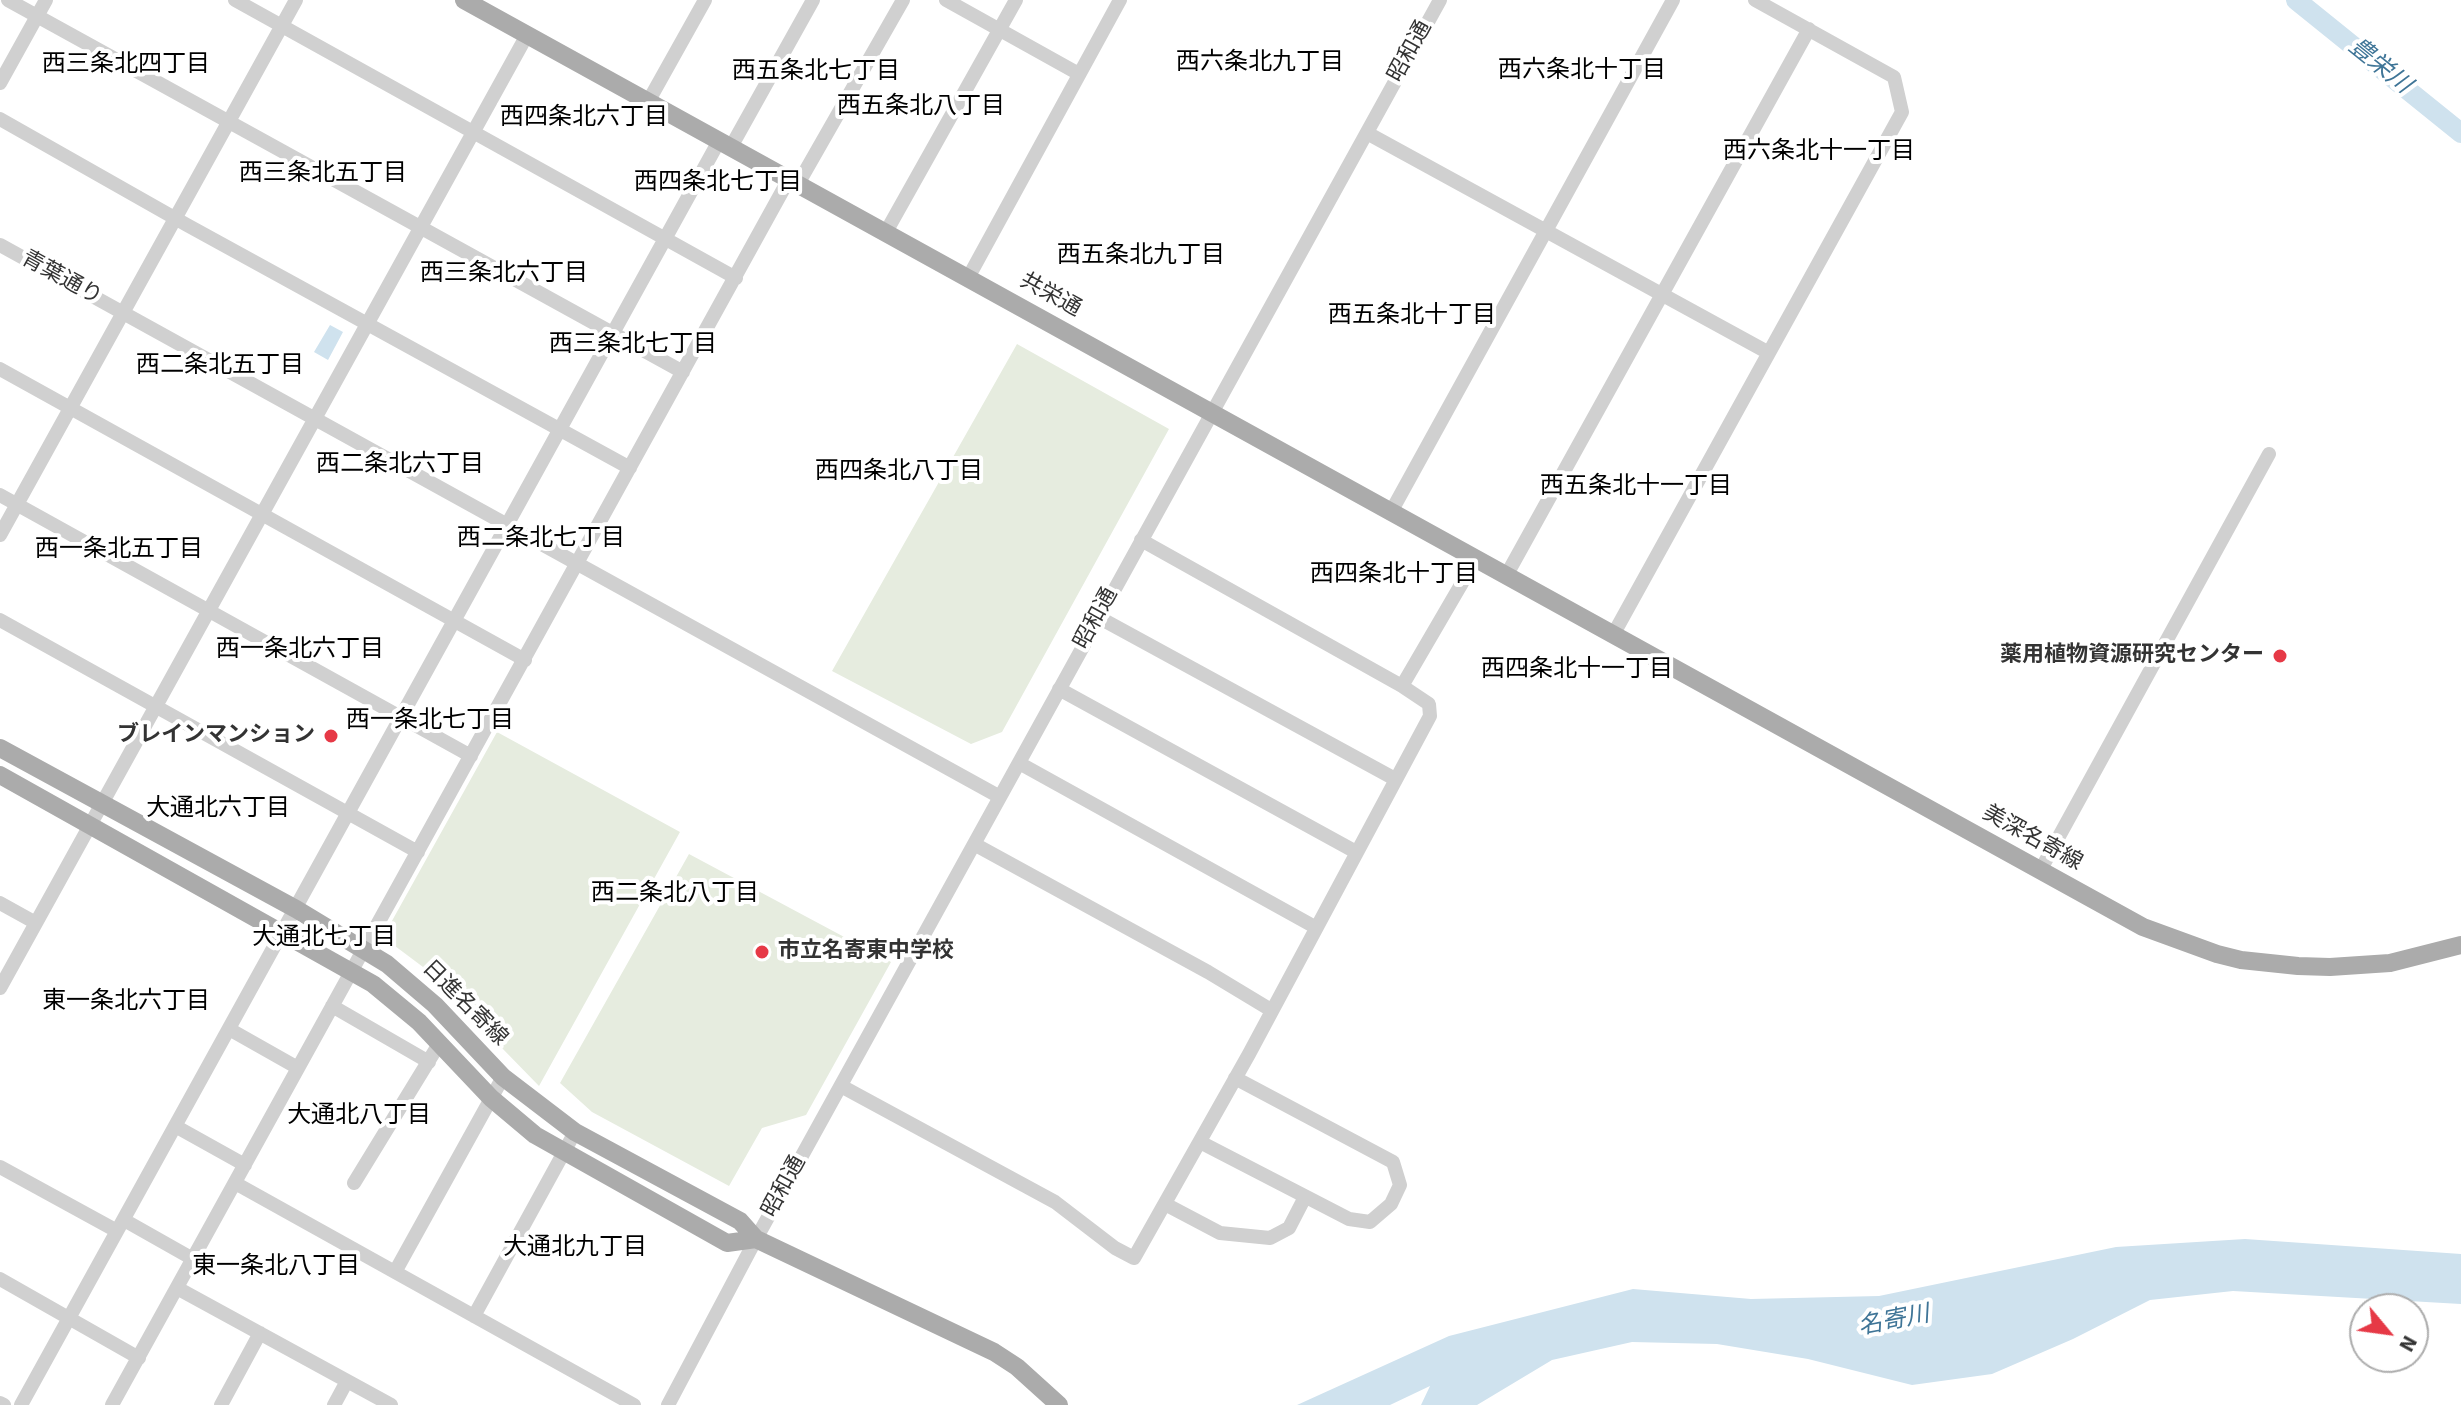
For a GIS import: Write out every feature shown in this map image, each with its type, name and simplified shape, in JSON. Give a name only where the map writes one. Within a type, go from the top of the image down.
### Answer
[{"type":"main road","name":"共栄通","points":[[464,0],[1613,635]]},
{"type":"main road","name":"美深名寄線","points":[[1613,635],[2143,927],[2190,946],[2241,960],[2298,966],[2361,966],[2420,957],[2461,945]]},
{"type":"main road","name":"日進名寄線","points":[[0,748],[296,909],[387,964],[435,1005],[503,1077],[575,1132],[740,1221],[756,1239],[994,1352],[1017,1367],[1058,1404]]},
{"type":"main road","name":"日進名寄線","points":[[0,775],[373,984],[419,1022],[491,1098],[535,1135],[727,1243],[756,1239]]},
{"type":"street","points":[[8,0],[683,372]]},
{"type":"street","points":[[0,83],[46,0]]},
{"type":"street","points":[[235,0],[736,278]]},
{"type":"street","points":[[0,535],[296,0]]},
{"type":"street","points":[[648,102],[705,0]]},
{"type":"street","points":[[21,1405],[665,239],[813,0]]},
{"type":"street","points":[[112,1405],[683,372],[903,0]]},
{"type":"street","points":[[946,0],[1079,74]]},
{"type":"street","points":[[886,232],[1016,0]]},
{"type":"street","points":[[968,278],[1120,0]]},
{"type":"street","name":"昭和通","points":[[668,1405],[756,1239],[1440,0]]},
{"type":"street","points":[[1391,512],[1673,0]]},
{"type":"street","points":[[1613,635],[1902,112],[1894,77],[1755,0]]},
{"type":"street","points":[[1506,576],[1809,29]]},
{"type":"street","points":[[0,988],[527,35]]},
{"type":"street","points":[[0,119],[175,219],[630,468]]},
{"type":"street","points":[[1367,133],[1769,353]]},
{"type":"street","name":"青葉通り","points":[[0,245],[1000,797]]},
{"type":"street","points":[[0,369],[525,660]]},
{"type":"street","points":[[2040,871],[2269,454]]},
{"type":"street","points":[[0,495],[471,756]]},
{"type":"street","points":[[841,1086],[1055,1202],[1115,1248],[1134,1258],[1200,1142],[1430,716],[1429,704],[1141,540]]},
{"type":"street","points":[[1402,686],[1476,559]]},
{"type":"street","points":[[1098,617],[1395,779]]},
{"type":"street","points":[[0,620],[418,852]]},
{"type":"street","points":[[1059,689],[1356,852]]},
{"type":"street","points":[[1019,763],[1315,927]]},
{"type":"street","points":[[974,844],[1196,965],[1271,1010]]},
{"type":"street","points":[[0,903],[36,923]]},
{"type":"street","points":[[332,1006],[429,1062]]},
{"type":"street","points":[[229,1029],[298,1068]]},
{"type":"street","points":[[354,1183],[439,1044]]},
{"type":"street","points":[[395,1272],[503,1077]]},
{"type":"street","points":[[1200,1142],[1349,1219],[1370,1222],[1391,1204],[1400,1185],[1393,1162],[1235,1078]]},
{"type":"street","points":[[175,1126],[245,1165]]},
{"type":"street","points":[[474,1316],[575,1132]]},
{"type":"street","points":[[0,1167],[193,1259]]},
{"type":"street","points":[[235,1183],[634,1405]]},
{"type":"street","points":[[1165,1204],[1220,1233],[1270,1238],[1289,1228],[1305,1197]]},
{"type":"street","points":[[0,1279],[139,1358]]},
{"type":"street","points":[[177,1288],[391,1405]]},
{"type":"street","points":[[227,1403],[260,1333]]},
{"type":"street","points":[[334,1405],[347,1381]]},
{"type":"shaded area","points":[[1017,344],[1169,429],[1002,732],[971,744],[832,671]]},
{"type":"shaded area","points":[[497,732],[680,832],[539,1086],[423,967],[383,937]]},
{"type":"shaded area","points":[[689,854],[891,962],[806,1115],[762,1128],[729,1186],[592,1112],[560,1083]]},
{"type":"water","points":[[330,325],[343,332],[328,360],[314,352]]},
{"type":"water","name":"名寄川","points":[[2245,1239],[2461,1254],[2461,1304],[2429,1302],[2429,1293],[2349,1293],[2349,1298],[2233,1291],[2150,1300],[2073,1339],[1992,1374],[1912,1385],[1808,1359],[1717,1344],[1632,1342],[1552,1360],[1477,1405],[1421,1405],[1430,1386],[1390,1405],[1297,1405],[1449,1336],[1633,1289],[1751,1299],[1879,1296],[2116,1247]]},
{"type":"waterway","name":"豊栄川","points":[[2296,0],[2461,133]]},
{"type":"place","name":"薬用植物資源研究センター","points":[[2280,656]]},
{"type":"place","name":"ブレインマンション","points":[[331,736]]},
{"type":"place","name":"市立名寄東中学校","points":[[762,952]]},
{"type":"district","name":"西六条北九丁目","points":[[1260,64]]},
{"type":"district","name":"西三条北四丁目","points":[[126,66]]},
{"type":"district","name":"西六条北十丁目","points":[[1582,72]]},
{"type":"district","name":"西五条北七丁目","points":[[816,73]]},
{"type":"district","name":"西五条北八丁目","points":[[921,108]]},
{"type":"district","name":"西四条北六丁目","points":[[584,119]]},
{"type":"district","name":"西六条北十一丁目","points":[[1819,153]]},
{"type":"district","name":"西三条北五丁目","points":[[323,175]]},
{"type":"district","name":"西四条北七丁目","points":[[718,184]]},
{"type":"district","name":"西五条北九丁目","points":[[1141,257]]},
{"type":"district","name":"西三条北六丁目","points":[[504,275]]},
{"type":"district","name":"西五条北十丁目","points":[[1412,317]]},
{"type":"district","name":"西三条北七丁目","points":[[633,346]]},
{"type":"district","name":"西二条北五丁目","points":[[220,367]]},
{"type":"district","name":"西二条北六丁目","points":[[400,466]]},
{"type":"district","name":"西四条北八丁目","points":[[899,473]]},
{"type":"district","name":"西五条北十一丁目","points":[[1636,488]]},
{"type":"district","name":"西二条北七丁目","points":[[541,540]]},
{"type":"district","name":"西一条北五丁目","points":[[119,551]]},
{"type":"district","name":"西四条北十丁目","points":[[1394,576]]},
{"type":"district","name":"西一条北六丁目","points":[[300,651]]},
{"type":"district","name":"西四条北十一丁目","points":[[1577,671]]},
{"type":"district","name":"西一条北七丁目","points":[[430,722]]},
{"type":"district","name":"大通北六丁目","points":[[218,810]]},
{"type":"district","name":"西二条北八丁目","points":[[675,895]]},
{"type":"district","name":"大通北七丁目","points":[[324,939]]},
{"type":"district","name":"東一条北六丁目","points":[[126,1003]]},
{"type":"district","name":"大通北八丁目","points":[[359,1117]]},
{"type":"district","name":"大通北九丁目","points":[[575,1249]]},
{"type":"district","name":"東一条北八丁目","points":[[276,1268]]}]
